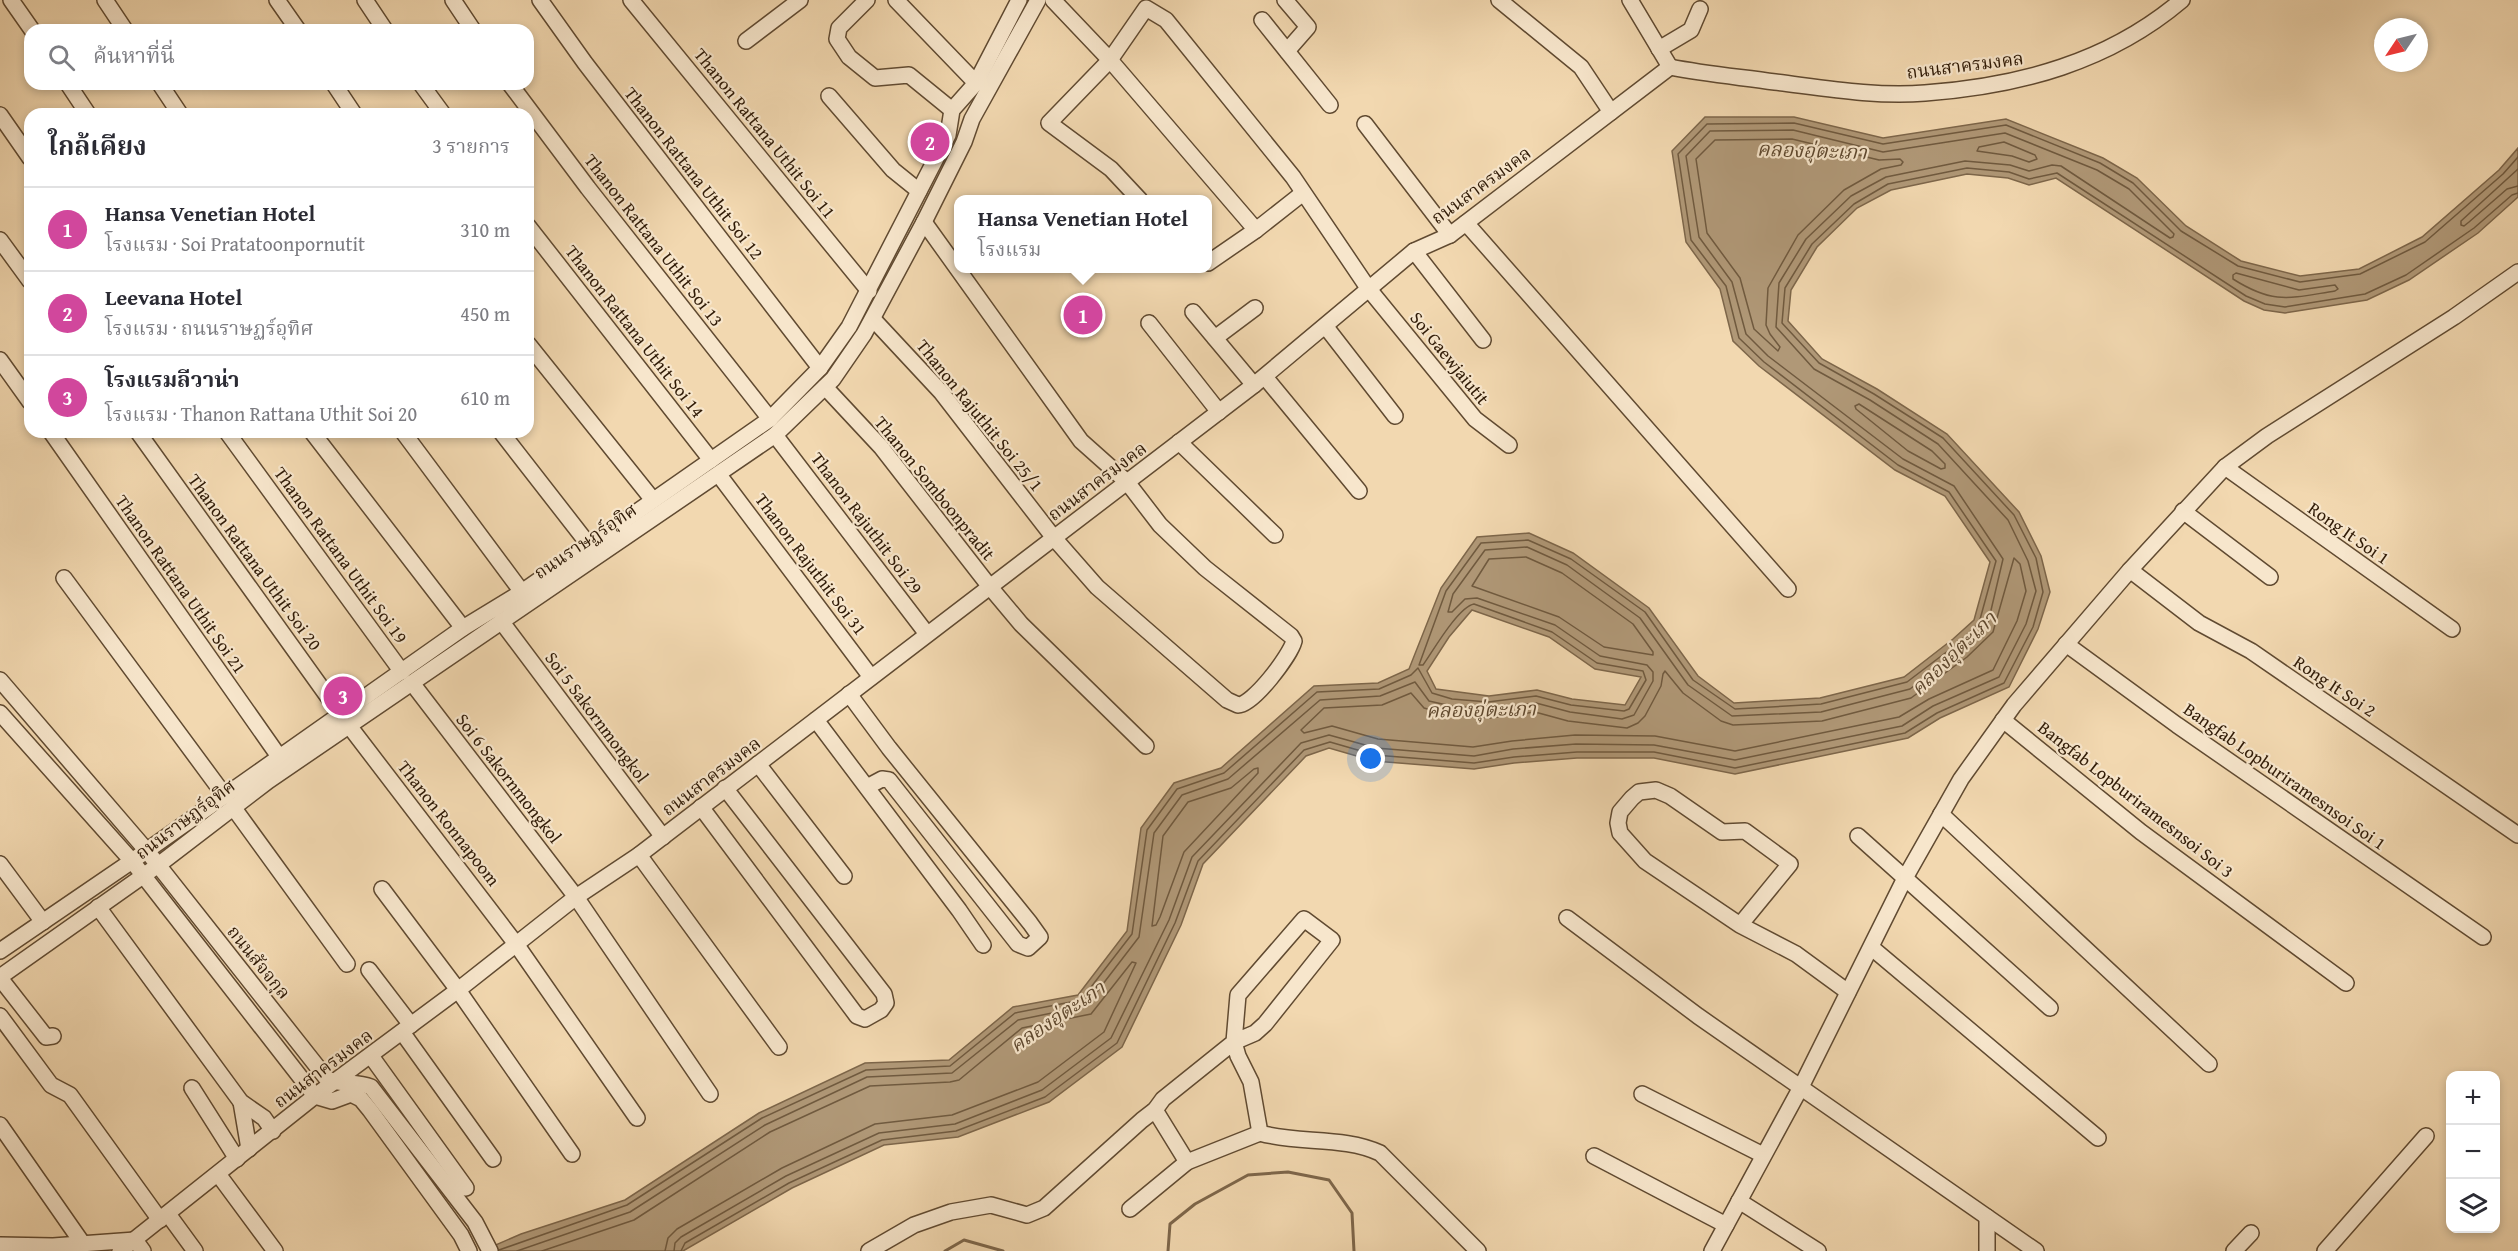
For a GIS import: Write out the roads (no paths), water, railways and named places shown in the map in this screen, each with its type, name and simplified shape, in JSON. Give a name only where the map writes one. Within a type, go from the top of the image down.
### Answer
[{"type":"street","points":[[11,0],[28,24]]},
{"type":"street","points":[[105,0],[121,24]]},
{"type":"street","points":[[277,0],[294,24]]},
{"type":"street","points":[[365,0],[381,24]]},
{"type":"street","points":[[453,0],[469,24]]},
{"type":"street","name":"Thanon Rattana Uthit Soi 12","points":[[540,0],[585,63],[820,368]]},
{"type":"street","name":"Thanon Rattana Uthit Soi 11","points":[[631,0],[869,291]]},
{"type":"street","points":[[746,41],[800,0]]},
{"type":"street","points":[[867,0],[839,28],[837,39],[849,57],[875,78],[909,75],[952,110],[976,83],[1019,0]]},
{"type":"street","points":[[896,0],[976,83]]},
{"type":"street","name":"ถนนราษฏร์อุทิศ","points":[[407,677],[463,628],[522,592],[566,569],[719,475],[775,435],[825,387],[873,319],[964,142],[972,119],[1038,0]]},
{"type":"street","points":[[1053,0],[1110,60],[1256,230]]},
{"type":"street","points":[[1286,0],[1308,27],[1287,51]]},
{"type":"street","points":[[1499,0],[1581,67],[1611,112]]},
{"type":"street","points":[[1630,0],[1670,67]]},
{"type":"street","name":"ถนนสาครมงคล","points":[[120,1251],[139,1246],[164,1217],[315,1096],[336,1083],[458,990],[576,897],[663,837],[1219,412],[1326,327],[1368,288],[1414,251],[1450,235],[1670,67],[1872,93],[1924,93],[1991,85],[2046,74],[2110,48],[2156,22],[2182,0]]},
{"type":"street","name":"Soi Gaewjaiutit","points":[[1110,60],[1146,8],[1166,20],[1293,177],[1368,288],[1475,419],[1509,445]]},
{"type":"street","points":[[1659,49],[1691,30],[1700,9]]},
{"type":"street","points":[[1262,21],[1330,105]]},
{"type":"street","points":[[1110,60],[1049,123],[1111,169],[1135,195]]},
{"type":"street","points":[[72,90],[84,108]]},
{"type":"street","points":[[164,90],[176,108]]},
{"type":"street","points":[[338,90],[350,108]]},
{"type":"street","points":[[425,90],[438,108]]},
{"type":"street","name":"Thanon Rattana Uthit Soi 13","points":[[514,90],[528,108]]},
{"type":"street","points":[[829,96],[892,170],[919,191]]},
{"type":"street","name":"ถนนราษฏร์อุทิศ","points":[[0,951],[147,851],[229,801],[407,677],[501,621],[566,569],[589,545],[770,419],[820,368],[849,327],[948,135],[952,110]]},
{"type":"street","points":[[0,115],[24,150]]},
{"type":"street","name":"Thanon Rattana Uthit Soi 13","points":[[534,116],[770,419]]},
{"type":"street","points":[[1365,124],[1450,235]]},
{"type":"street","points":[[948,135],[964,142]]},
{"type":"street","points":[[1212,260],[1256,230],[1303,193]]},
{"type":"street","points":[[924,222],[954,264]]},
{"type":"street","points":[[1466,223],[1788,589]]},
{"type":"street","name":"Thanon Rattana Uthit Soi 14","points":[[534,234],[711,460]]},
{"type":"street","points":[[0,240],[24,273]]},
{"type":"street","points":[[1414,251],[1483,340]]},
{"type":"street","points":[[1712,1251],[1801,1087],[1905,878],[1961,779],[2003,720],[2130,570],[2225,467],[2267,436],[2454,317],[2518,272]]},
{"type":"street","points":[[961,273],[1081,441],[1127,482]]},
{"type":"street","points":[[1215,338],[1254,308]]},
{"type":"street","points":[[1193,312],[1359,491]]},
{"type":"street","name":"Thanon Rajuthit Soi 25/1","points":[[873,319],[941,392],[1054,538],[1097,586],[1227,700],[1238,705],[1248,702],[1286,658],[1294,641],[1291,636],[1205,568],[1160,525],[1127,482]]},
{"type":"street","points":[[1149,323],[1219,412]]},
{"type":"street","points":[[1326,327],[1395,416]]},
{"type":"street","points":[[534,351],[653,500]]},
{"type":"street","points":[[0,360],[24,394]]},
{"type":"street","name":"Thanon Somboonpradit","points":[[825,387],[881,447],[1021,624],[1146,746]]},
{"type":"street","name":"Thanon Rajuthit Soi 29","points":[[775,435],[927,634]]},
{"type":"street","name":"Thanon Rattana Uthit Soi 21","points":[[55,438],[280,758]]},
{"type":"street","name":"Thanon Rattana Uthit Soi 20","points":[[142,438],[345,721]]},
{"type":"street","name":"Thanon Rattana Uthit Soi 19","points":[[231,438],[407,677]]},
{"type":"street","points":[[317,438],[463,628]]},
{"type":"street","points":[[407,438],[522,592]]},
{"type":"street","points":[[506,438],[589,545]]},
{"type":"street","points":[[1179,442],[1275,535]]},
{"type":"street","name":"Rong It Soi 1","points":[[2225,467],[2452,629]]},
{"type":"street","name":"Thanon Rajuthit Soi 31","points":[[719,475],[871,677]]},
{"type":"street","points":[[2183,511],[2270,577]]},
{"type":"street","name":"Rong It Soi 2","points":[[2130,570],[2199,623],[2251,651],[2518,835]]},
{"type":"street","points":[[64,578],[347,964]]},
{"type":"street","name":"Soi 5 Sakornmongkol","points":[[501,621],[663,837]]},
{"type":"street","name":"Bangfab Lopburiramesnsoi Soi 1","points":[[2066,644],[2176,724],[2483,937]]},
{"type":"street","name":"Soi 6 Sakornmongkol","points":[[407,677],[576,897],[710,1094]]},
{"type":"street","name":"ถนนสัจจกุล","points":[[0,680],[147,851],[327,1079],[336,1083]]},
{"type":"street","points":[[849,694],[889,748],[1030,922],[1040,937],[1036,942],[1028,948],[1018,944],[889,780],[882,779],[867,787]]},
{"type":"street","name":"ถนนสัจจกุล","points":[[0,713],[132,861],[277,1044],[315,1096]]},
{"type":"street","points":[[816,720],[983,945]]},
{"type":"street","name":"Bangfab Lopburiramesnsoi Soi 3","points":[[2003,720],[2141,832],[2346,983]]},
{"type":"street","name":"ถนนราษฏร์อุทิศ","points":[[0,977],[157,866],[280,758],[345,721]]},
{"type":"street","name":"Thanon Ronnapoom","points":[[345,721],[516,944],[637,1118]]},
{"type":"street","points":[[758,764],[844,876]]},
{"type":"street","points":[[701,807],[856,1016],[865,1019],[881,1010],[886,1003],[884,994],[725,788]]},
{"type":"street","points":[[1740,925],[1790,864],[1745,831],[1722,832],[1670,796],[1656,790],[1639,792],[1620,812],[1618,823],[1620,832],[1634,851],[1681,887],[1740,925],[1796,954],[1848,992]]},
{"type":"street","points":[[1941,814],[2209,1064]]},
{"type":"street","points":[[1858,836],[2050,1008]]},
{"type":"street","points":[[639,855],[779,1047]]},
{"type":"street","points":[[0,864],[43,922]]},
{"type":"street","points":[[382,889],[458,990],[572,1154]]},
{"type":"street","points":[[98,907],[241,1102],[264,1118],[273,1131]]},
{"type":"street","points":[[1567,918],[1698,1016],[2036,1251]]},
{"type":"street","points":[[869,1251],[914,1225],[951,1212],[991,1205],[1027,1215],[1044,1208],[1155,1110],[1163,1099],[1234,1042],[1255,1033],[1265,1024],[1332,940],[1304,919],[1238,995],[1234,1042],[1251,1082],[1260,1133]]},
{"type":"street","points":[[1872,948],[2097,1138]]},
{"type":"street","points":[[369,970],[493,1159]]},
{"type":"street","points":[[0,977],[46,1037],[53,1036]]},
{"type":"street","points":[[0,1016],[51,1085],[70,1095],[164,1217],[195,1251]]},
{"type":"street","points":[[371,1056],[466,1188]]},
{"type":"street","points":[[336,1083],[361,1083],[371,1087],[475,1222],[490,1251]]},
{"type":"street","points":[[192,1089],[221,1123],[243,1154]]},
{"type":"street","points":[[315,1096],[332,1101],[351,1094],[361,1100],[461,1235],[469,1251]]},
{"type":"street","points":[[1642,1094],[1763,1155]]},
{"type":"street","points":[[241,1102],[243,1154]]},
{"type":"street","points":[[1155,1110],[1187,1162]]},
{"type":"street","points":[[0,1125],[83,1244]]},
{"type":"street","points":[[1130,1209],[1187,1162],[1260,1133],[1282,1138],[1361,1147],[1380,1153],[1478,1251]]},
{"type":"street","points":[[2325,1251],[2426,1136]]},
{"type":"street","points":[[1594,1156],[1726,1225]]},
{"type":"street","points":[[218,1174],[275,1251]]},
{"type":"street","points":[[1739,1201],[1818,1251]]},
{"type":"street","points":[[1987,1217],[1987,1251]]},
{"type":"street","points":[[2234,1251],[2251,1233]]},
{"type":"street","points":[[0,1245],[139,1246]]},
{"type":"water","name":"คลองอุ่ตะเภา","points":[[1705,117],[1794,117],[1883,138],[2006,119],[2103,158],[2137,178],[2186,226],[2241,261],[2300,276],[2359,269],[2422,237],[2499,170],[2518,148],[2518,197],[2478,233],[2409,280],[2367,300],[2285,313],[2264,310],[2244,301],[2056,178],[2029,185],[2008,178],[1967,174],[1891,190],[1857,208],[1817,247],[1791,290],[1788,321],[1822,359],[1877,389],[1947,434],[2019,512],[2041,556],[2050,592],[2038,629],[2009,687],[1940,718],[1908,738],[1735,774],[1654,758],[1577,758],[1474,769],[1374,761],[1329,748],[1306,756],[1203,864],[1181,925],[1122,1047],[1049,1102],[958,1137],[884,1145],[792,1188],[683,1251],[482,1251],[521,1234],[625,1200],[759,1113],[865,1063],[949,1060],[1013,1007],[1078,995],[1127,931],[1141,828],[1174,783],[1221,768],[1314,686],[1378,683],[1409,669],[1441,588],[1477,537],[1529,533],[1573,553],[1649,608],[1698,676],[1734,703],[1820,698],[1904,677],[1974,620],[1990,562],[1945,496],[1895,470],[1759,366],[1733,341],[1720,289],[1686,242],[1672,151]],"holes":[[[1472,610],[1549,637],[1595,669],[1641,677],[1625,705],[1572,699],[1537,690],[1489,696],[1436,689],[1427,671],[1449,637]]]},
{"type":"waterway","points":[[1168,1251],[1170,1224],[1195,1204],[1248,1175],[1288,1172],[1329,1180],[1352,1213],[1354,1251]]},
{"type":"waterway","points":[[945,1251],[964,1240],[1003,1251]]},
{"type":"place","name":"Leevana Hotel","points":[[930,142]]},
{"type":"place","name":"Hansa Venetian Hotel","points":[[1083,315]]},
{"type":"place","name":"โรงแรมลีวาน่า","points":[[343,696]]}]
